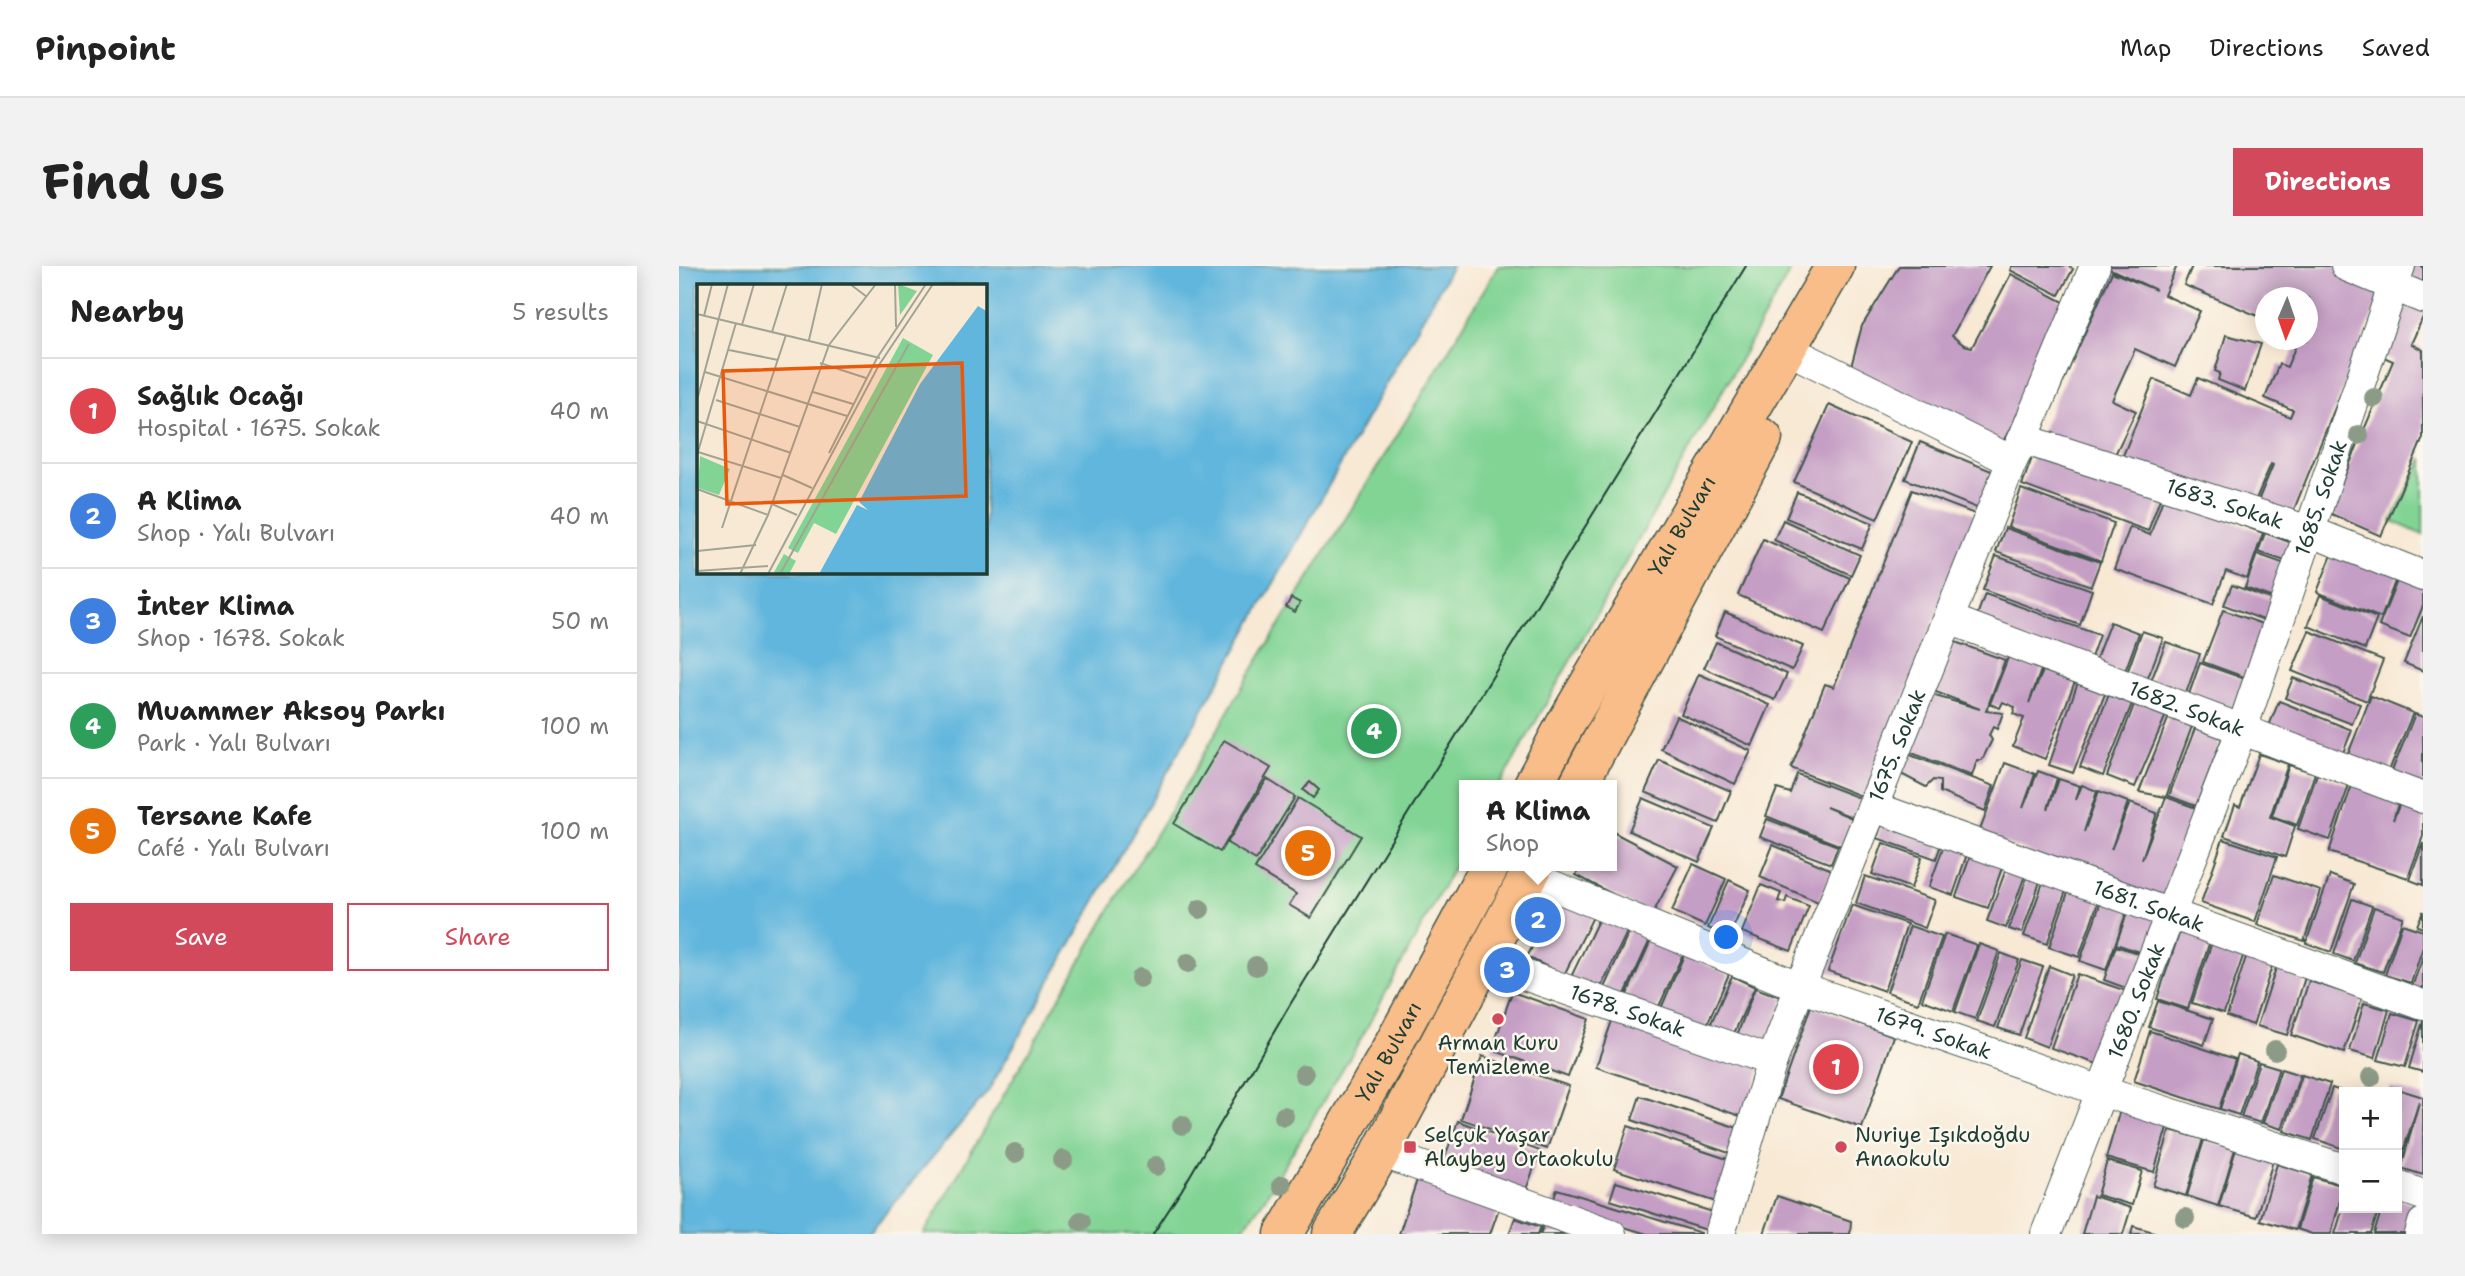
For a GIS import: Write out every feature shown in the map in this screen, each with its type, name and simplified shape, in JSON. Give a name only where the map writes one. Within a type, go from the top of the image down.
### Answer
[{"type":"main road","name":"Yalı Bulvarı","points":[[1536,780],[1572,713],[1835,266]]},
{"type":"main road","name":"Yalı Bulvarı","points":[[1581,780],[1805,358],[1862,266]]},
{"type":"main road","name":"Yalı Bulvarı","points":[[1284,1234],[1389,1054],[1487,871]]},
{"type":"main road","name":"Yalı Bulvarı","points":[[1332,1234],[1381,1152],[1532,871]]},
{"type":"street","name":"1675. Sokak","points":[[1720,1234],[1772,1061],[1800,987],[2095,266]]},
{"type":"street","points":[[2346,266],[2397,276],[2423,298]]},
{"type":"street","name":"1685. Sokak","points":[[2242,729],[2397,276]]},
{"type":"street","name":"1683. Sokak","points":[[1805,358],[2018,450],[2309,531],[2423,576]]},
{"type":"street","name":"1682. Sokak","points":[[1949,619],[2423,798]]},
{"type":"street","name":"1680. Sokak","points":[[2046,1234],[2242,729]]},
{"type":"street","name":"1681. Sokak","points":[[1874,807],[2423,1005]]},
{"type":"street","name":"1679. Sokak","points":[[1532,871],[1800,987],[2101,1091],[2339,1167]]},
{"type":"street","name":"1678. Sokak","points":[[1484,961],[1772,1061]]},
{"type":"street","points":[[1381,1152],[1611,1234]]},
{"type":"street","points":[[2402,1188],[2423,1195]]},
{"type":"street","points":[[2420,1234],[2423,1223]]},
{"type":"green space","points":[[1498,266],[1793,266],[1503,780],[1459,780],[1459,857],[1363,1035],[1265,1198],[1239,1234],[924,1234],[1123,887],[1188,782],[1246,680]]},
{"type":"green space","points":[[2423,458],[2423,535],[2392,521]]},
{"type":"water","points":[[679,266],[1452,266],[989,1090],[868,1234],[679,1234]]},
{"type":"building","points":[[1899,266],[1990,266],[1952,336],[1964,345],[1972,347],[2011,274],[2075,308],[1999,449],[1849,374],[1862,326]]},
{"type":"building","points":[[2012,266],[2068,266],[2073,269],[2059,295],[2010,270]]},
{"type":"building","points":[[2177,266],[2164,295],[2200,311],[2175,367],[2135,349],[2112,400],[2136,411],[2109,467],[2039,436],[2112,272],[2156,290],[2108,268]]},
{"type":"building","points":[[2192,266],[2335,266],[2384,286],[2289,522],[2255,508],[2273,465],[2271,464],[2251,511],[2122,458],[2154,379],[2191,395],[2198,378],[2290,417],[2293,410],[2265,398],[2279,364],[2287,367],[2294,350],[2318,350],[2318,287],[2255,287],[2255,315],[2184,285]]},
{"type":"building","points":[[2413,266],[2423,266],[2423,291],[2405,283]]},
{"type":"building","points":[[2402,300],[2423,308],[2423,317],[2411,344],[2423,350],[2423,438],[2381,536],[2329,513],[2393,361],[2379,355]]},
{"type":"building","points":[[2226,335],[2255,342],[2255,350],[2259,350],[2245,391],[2218,380],[2220,373],[2215,371]]},
{"type":"building","points":[[1829,405],[1912,442],[1877,519],[1794,482]]},
{"type":"building","points":[[1920,442],[1994,472],[1979,509],[1905,479]]},
{"type":"building","points":[[2035,450],[2161,496],[2148,531],[2022,485]]},
{"type":"building","points":[[2021,489],[2114,523],[2101,561],[2008,527]]},
{"type":"building","points":[[1912,490],[1975,514],[1866,798],[1791,768],[1825,684],[1834,687]]},
{"type":"building","points":[[1797,492],[1873,523],[1862,549],[1786,518]]},
{"type":"building","points":[[2164,496],[2263,533],[2247,579],[2226,571],[2213,604],[2114,569],[2130,527],[2150,535]]},
{"type":"building","points":[[1783,520],[1860,555],[1851,575],[1774,540]]},
{"type":"building","points":[[2005,528],[2100,562],[2091,586],[1996,552]]},
{"type":"building","points":[[2265,533],[2292,543],[2285,561],[2258,552]]},
{"type":"building","points":[[1763,539],[1850,578],[1824,633],[1738,595]]},
{"type":"building","points":[[2336,545],[2399,571],[2381,618],[2317,592]]},
{"type":"building","points":[[2257,554],[2285,564],[2273,598],[2245,588]]},
{"type":"building","points":[[1996,556],[2092,590],[2080,625],[1983,590]]},
{"type":"building","points":[[2401,571],[2423,580],[2423,606],[2410,638],[2379,626]]},
{"type":"building","points":[[2232,585],[2273,600],[2266,621],[2224,605]]},
{"type":"building","points":[[1985,594],[2099,635],[2089,663],[1975,621]]},
{"type":"building","points":[[2320,595],[2377,618],[2365,649],[2308,626]]},
{"type":"building","points":[[1291,598],[1300,603],[1295,612],[1286,607]]},
{"type":"building","points":[[2223,610],[2266,625],[2247,678],[2203,662]]},
{"type":"building","points":[[1725,612],[1803,646],[1792,670],[1715,636]]},
{"type":"building","points":[[2423,616],[2423,671],[2404,663]]},
{"type":"building","points":[[2110,622],[2139,633],[2124,674],[2094,664]]},
{"type":"building","points":[[2142,631],[2163,638],[2146,683],[2126,676]]},
{"type":"building","points":[[2309,631],[2383,660],[2367,701],[2292,671]]},
{"type":"building","points":[[1947,639],[2005,660],[1986,711],[2003,713],[1997,729],[1993,727],[1989,735],[1992,740],[1982,760],[1977,760],[1972,776],[1904,750],[1925,693],[1980,709],[1928,689]]},
{"type":"building","points":[[1716,642],[1787,674],[1775,700],[1704,668]]},
{"type":"building","points":[[2166,642],[2200,654],[2185,696],[2150,684]]},
{"type":"building","points":[[2011,650],[2044,662],[2029,703],[2046,664],[2077,676],[2045,759],[2013,746],[2024,718],[2013,714],[2015,707],[2003,702],[2000,708],[1990,704]]},
{"type":"building","points":[[2200,663],[2245,679],[2232,713],[2188,697]]},
{"type":"building","points":[[1699,674],[1770,705],[1752,746],[1681,714]]},
{"type":"building","points":[[2293,678],[2360,704],[2352,724],[2285,698]]},
{"type":"building","points":[[2079,679],[2107,689],[2073,773],[2049,765]]},
{"type":"building","points":[[2112,687],[2135,696],[2103,776],[2080,767]]},
{"type":"building","points":[[2371,696],[2413,713],[2386,778],[2345,762]]},
{"type":"building","points":[[2137,697],[2169,708],[2135,787],[2107,776]]},
{"type":"building","points":[[2279,701],[2352,730],[2340,760],[2267,731]]},
{"type":"building","points":[[2172,709],[2195,718],[2166,797],[2139,792]]},
{"type":"building","points":[[2415,714],[2423,717],[2423,789],[2390,776]]},
{"type":"building","points":[[1676,716],[1751,751],[1735,784],[1661,749]]},
{"type":"building","points":[[2197,723],[2224,733],[2196,806],[2169,796]]},
{"type":"building","points":[[1224,740],[1271,768],[1220,852],[1174,824]]},
{"type":"building","points":[[1902,752],[1994,786],[1985,811],[1940,792],[1940,781],[1933,780],[1926,787],[1899,773]]},
{"type":"building","points":[[2259,754],[2288,764],[2270,817],[2295,826],[2285,857],[2224,836],[2235,805],[2240,807]]},
{"type":"building","points":[[1659,760],[1731,791],[1718,823],[1645,792]]},
{"type":"building","points":[[2005,763],[2035,774],[2023,808],[2038,771],[2057,778],[2048,809],[2059,779],[2080,786],[2076,800],[2082,785],[2097,791],[2084,832],[2099,791],[2128,802],[2111,850],[2130,803],[2157,813],[2142,859],[2166,797],[2196,808],[2160,903],[1979,833]]},
{"type":"building","points":[[2289,765],[2315,773],[2297,825],[2272,816]]},
{"type":"building","points":[[1797,774],[1865,800],[1857,819],[1826,807],[1852,818],[1841,846],[1766,816],[1777,789],[1790,793]]},
{"type":"building","points":[[2317,774],[2349,785],[2330,840],[2298,829]]},
{"type":"building","points":[[1267,779],[1295,797],[1256,860],[1227,843]]},
{"type":"building","points":[[1310,782],[1319,790],[1313,798],[1303,790]]},
{"type":"building","points":[[2352,785],[2399,801],[2393,820],[2400,803],[2423,811],[2423,836],[2408,878],[2329,852]]},
{"type":"building","points":[[1298,798],[1361,836],[1311,918],[1289,905],[1296,894],[1255,869]]},
{"type":"building","points":[[1643,798],[1714,828],[1699,862],[1629,831]]},
{"type":"building","points":[[1885,815],[1944,836],[1936,859],[1877,838]]},
{"type":"building","points":[[1767,819],[1838,846],[1831,864],[1760,837]]},
{"type":"building","points":[[1617,834],[1678,866],[1652,915],[1576,875],[1578,871],[1617,871]]},
{"type":"building","points":[[2223,839],[2277,857],[2255,922],[2201,903]]},
{"type":"building","points":[[1946,840],[1969,848],[1953,895],[1929,887]]},
{"type":"building","points":[[1883,843],[1922,857],[1911,888],[1872,874]]},
{"type":"building","points":[[2423,843],[2423,885],[2410,880]]},
{"type":"building","points":[[1773,845],[1832,870],[1818,902],[1760,877]]},
{"type":"building","points":[[1973,848],[2005,859],[1988,908],[1956,897]]},
{"type":"building","points":[[2009,861],[2028,867],[2006,928],[1987,921]]},
{"type":"building","points":[[1693,864],[1726,879],[1705,926],[1672,911]]},
{"type":"building","points":[[2030,869],[2043,873],[2022,933],[2009,929]]},
{"type":"building","points":[[2046,874],[2069,882],[2047,944],[2024,936]]},
{"type":"building","points":[[2274,875],[2321,891],[2304,941],[2257,925]]},
{"type":"building","points":[[2330,875],[2354,884],[2331,952],[2306,943]]},
{"type":"building","points":[[1865,876],[1935,900],[1925,928],[1856,903]]},
{"type":"building","points":[[1729,880],[1750,890],[1729,937],[1708,928]]},
{"type":"building","points":[[2071,884],[2101,894],[2079,957],[2049,947]]},
{"type":"building","points":[[1761,885],[1781,893],[1778,901],[1785,903],[1787,897],[1809,906],[1791,951],[1742,932]]},
{"type":"building","points":[[1559,895],[1595,913],[1564,975],[1527,957]]},
{"type":"building","points":[[2103,896],[2129,905],[2106,970],[2080,961]]},
{"type":"building","points":[[2352,899],[2372,906],[2353,961],[2334,954]]},
{"type":"building","points":[[1852,905],[1907,924],[1884,991],[1828,971]]},
{"type":"building","points":[[2130,905],[2161,916],[2148,955],[2116,944]]},
{"type":"building","points":[[2374,907],[2403,917],[2383,972],[2355,963]]},
{"type":"building","points":[[2423,911],[2423,928],[2417,926]]},
{"type":"building","points":[[1601,914],[1629,928],[1598,993],[1570,979]]},
{"type":"building","points":[[2402,924],[2423,931],[2423,947],[2411,983],[2385,975]]},
{"type":"building","points":[[1910,926],[1942,937],[1918,1003],[1887,992]]},
{"type":"building","points":[[1630,930],[1650,940],[1622,1001],[1602,992]]},
{"type":"building","points":[[2180,931],[2210,941],[2188,1009],[2157,999]]},
{"type":"building","points":[[1945,934],[1977,945],[1953,1011],[1922,1000]]},
{"type":"building","points":[[1651,940],[1683,954],[1655,1015],[1624,1001]]},
{"type":"building","points":[[2212,942],[2244,953],[2224,1013],[2192,1003]]},
{"type":"building","points":[[1979,944],[1999,951],[1975,1019],[1955,1012]]},
{"type":"building","points":[[2116,946],[2146,956],[2134,991],[2104,980]]},
{"type":"building","points":[[2001,953],[2019,960],[1995,1027],[1977,1021]]},
{"type":"building","points":[[2247,954],[2273,963],[2253,1025],[2227,1016]]},
{"type":"building","points":[[1684,955],[1729,974],[1704,1032],[1659,1013]]},
{"type":"building","points":[[2423,957],[2423,990],[2412,987]]},
{"type":"building","points":[[2022,960],[2043,967],[2019,1035],[1998,1028]]},
{"type":"building","points":[[2277,965],[2306,974],[2287,1035],[2257,1026]]},
{"type":"building","points":[[2049,966],[2072,975],[2047,1047],[2024,1038]]},
{"type":"building","points":[[2077,974],[2132,993],[2106,1067],[2051,1048]]},
{"type":"building","points":[[1732,976],[1755,987],[1731,1040],[1708,1030]]},
{"type":"building","points":[[2309,981],[2362,998],[2344,1053],[2291,1035]]},
{"type":"building","points":[[1755,988],[1784,998],[1765,1049],[1736,1038]]},
{"type":"building","points":[[1512,992],[1589,1019],[1568,1077],[1492,1050]]},
{"type":"building","points":[[2158,1001],[2213,1019],[2204,1045],[2149,1027]]},
{"type":"building","points":[[2364,1003],[2389,1010],[2375,1058],[2350,1051]]},
{"type":"building","points":[[1811,1006],[1894,1036],[1862,1128],[1778,1099]]},
{"type":"building","points":[[2392,1013],[2419,1021],[2405,1067],[2378,1060]]},
{"type":"building","points":[[1614,1015],[1762,1064],[1743,1117],[1596,1067]]},
{"type":"building","points":[[2423,1021],[2423,1072],[2409,1068]]},
{"type":"building","points":[[2150,1031],[2235,1059],[2219,1109],[2134,1081]]},
{"type":"building","points":[[2238,1054],[2257,1061],[2239,1115],[2220,1109]]},
{"type":"building","points":[[1482,1056],[1569,1086],[1547,1149],[1461,1119]]},
{"type":"building","points":[[2259,1062],[2279,1068],[2261,1123],[2241,1117]]},
{"type":"building","points":[[2281,1069],[2300,1075],[2282,1129],[2263,1123]]},
{"type":"building","points":[[2302,1075],[2330,1084],[2312,1140],[2284,1131]]},
{"type":"building","points":[[2332,1088],[2339,1090],[2339,1147],[2315,1139]]},
{"type":"building","points":[[2402,1090],[2423,1097],[2423,1175],[2402,1168],[2419,1102],[2402,1155]]},
{"type":"building","points":[[1640,1096],[1741,1129],[1732,1154],[1632,1120]]},
{"type":"building","points":[[2120,1110],[2168,1124],[2154,1172],[2106,1158]]},
{"type":"building","points":[[1458,1121],[1540,1151],[1523,1198],[1441,1168]]},
{"type":"building","points":[[1628,1126],[1733,1161],[1719,1203],[1614,1169]]},
{"type":"building","points":[[2170,1130],[2203,1139],[2186,1196],[2153,1186]]},
{"type":"building","points":[[2204,1140],[2235,1149],[2218,1206],[2187,1196]]},
{"type":"building","points":[[2236,1149],[2273,1161],[2256,1217],[2219,1206]]},
{"type":"building","points":[[2107,1161],[2142,1171],[2132,1205],[2097,1195]]},
{"type":"building","points":[[2277,1164],[2312,1175],[2295,1230],[2260,1220]]},
{"type":"building","points":[[2313,1177],[2339,1185],[2339,1204],[2331,1234],[2312,1234],[2297,1229]]},
{"type":"building","points":[[1417,1180],[1499,1208],[1490,1234],[1399,1234]]},
{"type":"building","points":[[1616,1182],[1716,1213],[1710,1231],[1610,1200]]},
{"type":"building","points":[[1557,1189],[1701,1234],[1647,1234],[1552,1205]]},
{"type":"building","points":[[1777,1196],[1851,1221],[1850,1234],[1764,1234]]},
{"type":"building","points":[[2093,1196],[2131,1208],[2123,1234],[2082,1234]]},
{"type":"building","points":[[2402,1200],[2418,1205],[2409,1234],[2374,1234],[2380,1213],[2402,1213]]},
{"type":"building","points":[[2341,1213],[2377,1213],[2371,1234],[2335,1234]]},
{"type":"building","points":[[1515,1218],[1541,1227],[1538,1234],[1509,1234]]},
{"type":"building","points":[[1544,1225],[1566,1234],[1540,1234]]},
{"type":"building","points":[[2133,1226],[2157,1233],[2157,1234],[2131,1234]]},
{"type":"tram line","points":[[1153,1234],[1291,1003],[1746,266]]},
{"type":"place","name":"Muammer Aksoy Parkı","points":[[1374,731]]},
{"type":"place","name":"Tersane Kafe","points":[[1308,853]]},
{"type":"place","name":"A Klima","points":[[1538,920]]},
{"type":"place","name":"İnter Klima","points":[[1507,970]]},
{"type":"place","name":"Arman Kuru Temizleme","points":[[1498,1019]]},
{"type":"place","name":"Sağlık Ocağı","points":[[1836,1067]]},
{"type":"place","name":"Selçuk Yaşar Alaybey Ortaokulu","points":[[1410,1147]]},
{"type":"place","name":"Nuriye Işıkdoğdu Anaokulu","points":[[1841,1147]]}]
